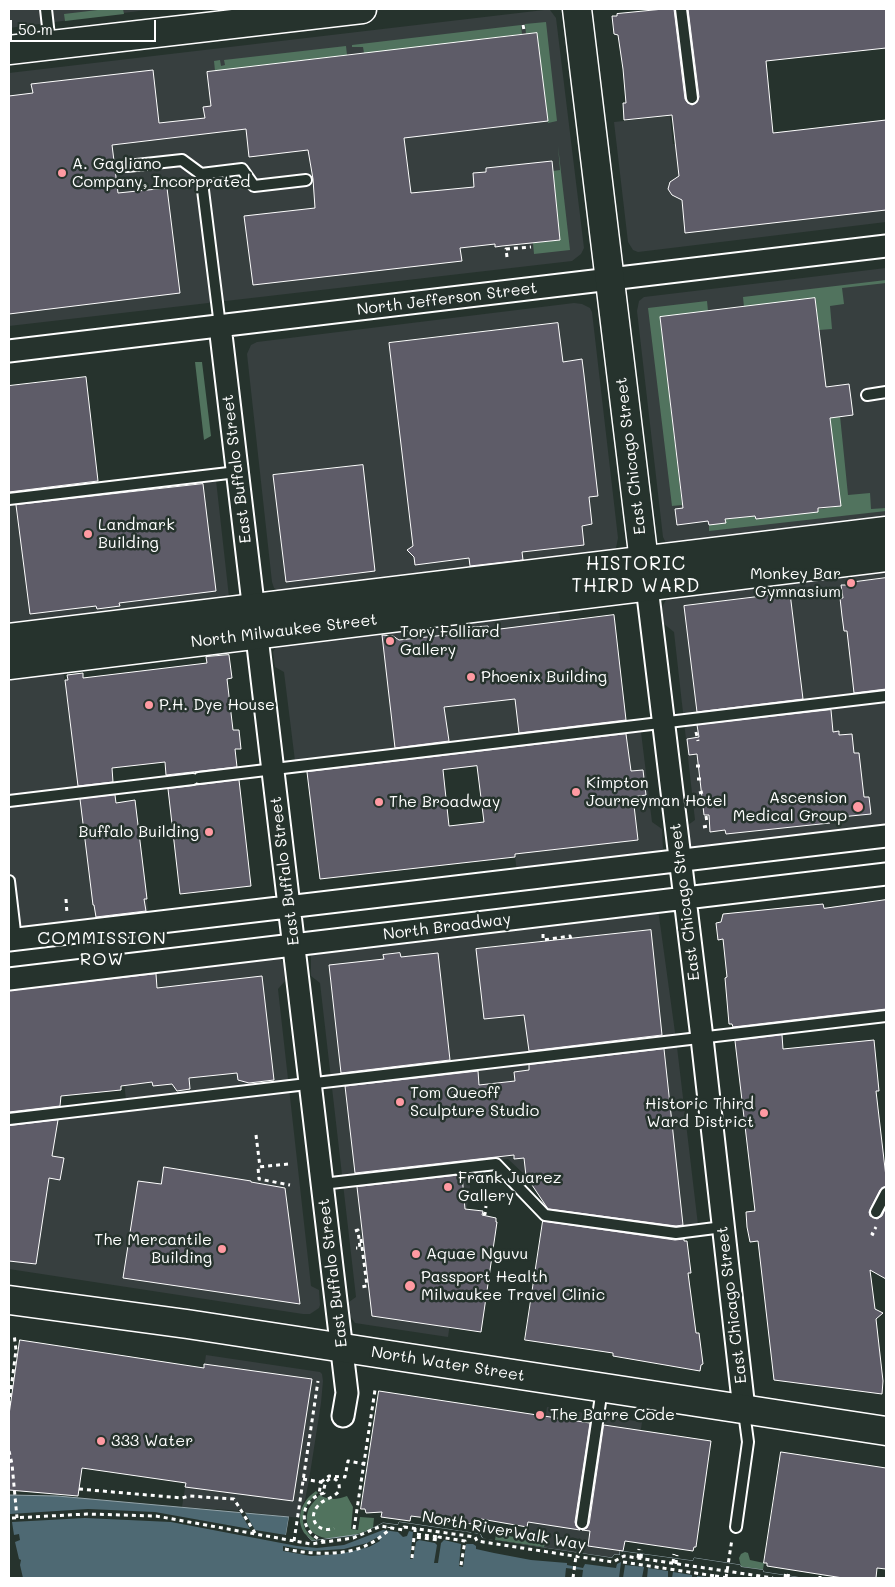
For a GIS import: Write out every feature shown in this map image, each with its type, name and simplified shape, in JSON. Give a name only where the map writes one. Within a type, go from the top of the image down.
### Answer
[{"type":"main road","points":[[9,50],[50,46],[184,19],[362,9]]},
{"type":"main road","name":"East Chicago Street","points":[[577,9],[645,574]]},
{"type":"main road","name":"North Milwaukee Street","points":[[9,665],[255,622],[812,553],[886,531]]},
{"type":"main road","name":"North Milwaukee Street","points":[[812,553],[886,557]]},
{"type":"main road","name":"North Milwaukee Street","points":[[9,638],[255,622]]},
{"type":"main road","name":"North Water Street","points":[[11,1303],[187,1324],[886,1431]]},
{"type":"street","name":"North Jefferson Street","points":[[9,351],[886,246]]},
{"type":"street","name":"East Buffalo Street","points":[[220,326],[342,1348],[347,1393],[344,1416]]},
{"type":"street","name":"East Chicago Street","points":[[645,574],[702,1038],[744,1409]]},
{"type":"street","points":[[12,940],[886,836]]},
{"type":"street","name":"North Broadway","points":[[9,979],[886,874]]},
{"type":"lane","points":[[46,9],[50,46]]},
{"type":"lane","points":[[681,9],[692,98]]},
{"type":"lane","points":[[127,166],[182,160],[201,174],[242,169],[254,186],[306,180]]},
{"type":"lane","points":[[201,174],[220,326]]},
{"type":"lane","points":[[867,394],[886,392]]},
{"type":"lane","points":[[9,499],[237,472]]},
{"type":"lane","points":[[9,801],[886,696]]},
{"type":"lane","points":[[9,881],[12,940]]},
{"type":"lane","points":[[9,1119],[886,1016]]},
{"type":"lane","points":[[322,1184],[496,1164],[546,1215],[676,1233],[723,1227]]},
{"type":"lane","points":[[876,1212],[886,1193]]},
{"type":"lane","points":[[582,1523],[602,1388]]},
{"type":"lane","points":[[734,1530],[748,1442],[744,1409]]},
{"type":"path","points":[[523,25],[524,30]]},
{"type":"path","points":[[502,246],[502,248],[530,246],[506,249],[507,257]]},
{"type":"path","points":[[704,803],[705,809]]},
{"type":"path","points":[[703,827],[708,825],[706,816]]},
{"type":"path","points":[[66,899],[68,917]]},
{"type":"path","points":[[543,933],[543,940],[570,936],[571,939]]},
{"type":"path","points":[[256,1135],[260,1179],[290,1185]]},
{"type":"path","points":[[260,1167],[288,1164]]},
{"type":"path","points":[[483,1214],[485,1214],[486,1206]]},
{"type":"path","points":[[355,1231],[358,1230],[361,1239],[367,1286],[361,1287]]},
{"type":"path","points":[[356,1248],[360,1248],[361,1239]]},
{"type":"path","points":[[9,1405],[16,1350],[14,1334]]},
{"type":"path","points":[[294,1541],[318,1381]]},
{"type":"path","points":[[354,1529],[375,1390]]},
{"type":"path","name":"North RiverWalk Way","points":[[9,1451],[12,1464],[15,1518],[87,1514],[171,1518],[311,1544],[353,1538],[381,1526],[403,1530],[404,1527],[475,1537],[477,1541],[614,1562],[624,1556],[773,1578]]},
{"type":"path","points":[[319,1495],[321,1482],[329,1476],[345,1478],[348,1461],[364,1464]]},
{"type":"path","points":[[303,1479],[321,1482]]},
{"type":"path","points":[[326,1542],[312,1536],[308,1530],[305,1522],[306,1509],[312,1500],[324,1493],[324,1485],[328,1480],[333,1479],[339,1483],[338,1493],[318,1505],[313,1514],[315,1524],[320,1529],[328,1530],[334,1528]]},
{"type":"path","points":[[79,1489],[182,1498],[189,1496],[233,1498],[255,1534]]},
{"type":"path","points":[[285,1549],[312,1554],[345,1551],[368,1545],[388,1531],[389,1527]]},
{"type":"path","points":[[415,1528],[415,1534],[464,1540],[461,1566]]},
{"type":"path","points":[[623,1562],[727,1578],[734,1530]]},
{"type":"path","points":[[412,1558],[414,1537],[439,1540],[439,1537]]},
{"type":"path","points":[[640,1558],[641,1549]]},
{"type":"path","points":[[674,1563],[676,1554]]},
{"type":"path","points":[[573,1578],[576,1556]]},
{"type":"path","points":[[787,1578],[788,1571]]},
{"type":"shaded area","points":[[9,9],[154,9],[9,28]]},
{"type":"shaded area","points":[[550,10],[556,18],[584,248],[581,254],[572,261],[9,326],[9,73]]},
{"type":"shaded area","points":[[670,116],[673,144],[886,120],[886,222],[638,252],[633,250],[628,242],[614,122]]},
{"type":"shaded area","points":[[886,268],[886,519],[669,545],[666,543],[663,537],[637,311],[639,301],[644,297]]},
{"type":"shaded area","points":[[574,303],[590,308],[592,312],[618,538],[616,548],[613,551],[282,592],[274,588],[247,354],[251,345],[257,342]]},
{"type":"shaded area","points":[[216,480],[229,597],[9,624],[9,506]]},
{"type":"shaded area","points":[[886,570],[886,829],[696,850],[690,844],[688,825],[695,820],[674,632],[664,624],[662,607],[666,600],[669,597]]},
{"type":"shaded area","points":[[559,610],[574,740],[641,732],[652,822],[662,829],[663,849],[658,855],[517,873],[501,736],[295,761],[284,672],[275,667],[273,652],[277,645]]},
{"type":"shaded area","points":[[63,668],[81,807],[135,800],[149,917],[9,933],[9,675]]},
{"type":"shaded area","points":[[658,909],[677,1047],[698,1225],[676,1228],[550,1209],[526,1176],[508,1159],[471,1163],[472,1173],[448,1337],[355,1323],[350,1316],[349,1302],[356,1297],[320,983],[311,976],[311,953]]},
{"type":"shaded area","points":[[276,955],[284,964],[285,981],[278,989],[311,1286],[319,1290],[319,1308],[310,1314],[303,1314],[9,1269],[9,1124],[170,1105],[169,1096],[126,1100],[112,974]]},
{"type":"shaded area","points":[[206,1355],[320,1372],[322,1374],[321,1403],[309,1480],[300,1518],[182,1507]]},
{"type":"shaded area","points":[[547,1407],[642,1422],[623,1551],[620,1551],[620,1556],[613,1555],[612,1558],[526,1545]]},
{"type":"green space","points":[[123,9],[124,14],[65,21],[64,14]]},
{"type":"green space","points":[[546,22],[557,121],[548,123],[537,33],[526,34],[525,24]]},
{"type":"green space","points":[[521,25],[522,34],[371,53],[364,53],[363,47],[352,47],[352,45]]},
{"type":"green space","points":[[346,46],[347,55],[215,71],[214,61],[220,60],[221,66],[225,65],[224,60]]},
{"type":"green space","points":[[558,146],[570,250],[534,254],[533,243],[560,240],[553,171],[560,170]]},
{"type":"green space","points":[[886,280],[886,283],[842,288],[844,304],[830,306],[832,329],[819,330],[815,298],[744,307],[743,297]]},
{"type":"green space","points":[[707,301],[708,311],[660,317],[682,505],[672,506],[648,308]]},
{"type":"green space","points":[[195,362],[202,362],[211,436],[204,440]]},
{"type":"green space","points":[[840,416],[848,495],[870,493],[871,509],[886,508],[886,511],[709,531],[709,525],[725,523],[725,519],[755,516],[756,519],[840,506],[830,418]]},
{"type":"green space","points":[[316,1491],[318,1493],[308,1504],[303,1517],[305,1529],[316,1540],[312,1541],[302,1529],[300,1515],[305,1502]]},
{"type":"green space","points":[[319,1495],[333,1499],[347,1496],[353,1507],[351,1529],[358,1530],[360,1517],[374,1518],[373,1528],[340,1538],[323,1537],[315,1534],[307,1523],[307,1516],[310,1506]]},
{"type":"green space","points":[[496,1534],[545,1542],[544,1547],[495,1540]]},
{"type":"green space","points":[[745,1552],[748,1553],[750,1560],[764,1563],[763,1570],[741,1567],[739,1558]]},
{"type":"water","points":[[9,1495],[57,1496],[289,1517],[286,1535],[308,1537],[312,1541],[361,1534],[383,1523],[398,1525],[399,1522],[480,1534],[483,1539],[612,1558],[614,1555],[620,1555],[620,1551],[693,1561],[694,1558],[802,1578],[9,1578]]},
{"type":"pier","points":[[9,1507],[10,1514],[88,1509],[155,1512],[250,1529],[238,1509],[243,1509],[255,1530],[286,1535],[289,1517],[292,1517],[289,1533],[305,1534],[312,1541],[353,1536],[383,1523],[398,1525],[399,1522],[480,1534],[482,1538],[612,1558],[614,1555],[620,1555],[620,1551],[693,1561],[694,1558],[802,1578],[715,1578],[697,1576],[697,1578],[692,1578],[692,1575],[673,1572],[672,1578],[668,1578],[668,1571],[648,1568],[647,1578],[642,1578],[644,1567],[625,1565],[623,1578],[619,1578],[621,1562],[617,1564],[616,1568],[585,1564],[583,1568],[567,1565],[567,1563],[531,1560],[494,1553],[476,1549],[476,1546],[473,1544],[466,1544],[463,1567],[459,1566],[461,1544],[444,1540],[441,1543],[438,1563],[434,1563],[437,1545],[419,1540],[416,1542],[413,1559],[410,1559],[413,1532],[409,1531],[407,1536],[403,1537],[398,1532],[383,1530],[344,1545],[317,1548],[297,1546],[171,1522],[85,1518],[12,1522],[14,1535],[19,1534],[20,1540],[15,1542],[19,1559],[21,1560],[20,1565],[23,1578],[9,1578]]},
{"type":"pier","points":[[378,1537],[380,1541],[369,1547],[339,1554],[311,1556],[283,1551],[283,1546],[312,1551],[344,1549],[367,1543]]},
{"type":"pier","points":[[566,1568],[583,1570],[582,1578],[565,1578]]},
{"type":"building","points":[[674,9],[685,99],[692,105],[696,103],[699,97],[688,9],[886,9],[886,48],[766,61],[773,133],[886,120],[886,210],[685,233],[682,200],[672,195],[668,189],[670,182],[679,176],[672,115],[624,120],[623,103],[626,103],[623,69],[618,35],[614,34],[612,16]]},
{"type":"building","name":"A. Gagliano Company, Incorprated","points":[[537,33],[548,121],[404,138],[411,193],[474,187],[473,173],[486,172],[486,168],[552,161],[560,240],[495,247],[495,244],[460,248],[462,261],[253,285],[244,216],[315,208],[308,150],[249,157],[246,129],[112,145],[118,193],[167,188],[180,293],[9,314],[9,96],[33,93],[31,84],[153,70],[159,123],[205,118],[203,107],[211,106],[207,72]]},
{"type":"building","points":[[815,298],[826,387],[849,384],[853,415],[830,418],[841,506],[818,508],[818,512],[756,519],[755,516],[725,519],[726,523],[709,525],[708,521],[677,525],[675,509],[683,508],[660,317]]},
{"type":"building","points":[[558,323],[563,362],[582,359],[584,375],[598,496],[589,497],[592,524],[582,526],[584,545],[522,552],[523,560],[470,566],[469,558],[415,565],[414,557],[407,550],[413,546],[389,343]]},
{"type":"building","points":[[86,377],[98,481],[9,492],[9,386]]},
{"type":"building","points":[[363,465],[375,571],[286,582],[273,475]]},
{"type":"building","name":"Landmark Building","points":[[203,484],[216,591],[119,603],[120,606],[97,609],[96,606],[30,614],[16,505]]},
{"type":"building","points":[[886,578],[886,689],[854,693],[847,631],[844,631],[842,616],[840,598],[843,598],[841,585]]},
{"type":"building","points":[[790,593],[803,699],[697,712],[684,606]]},
{"type":"building","name":"Phoenix Building","points":[[614,615],[626,720],[519,733],[515,699],[444,707],[449,741],[395,748],[382,635],[393,636],[399,640],[473,632],[472,627],[488,626],[489,630]]},
{"type":"building","name":"P.H. Dye House","points":[[229,655],[232,678],[227,679],[233,730],[239,730],[241,749],[235,749],[237,767],[166,775],[165,762],[112,768],[113,782],[78,786],[65,680],[68,680],[67,675],[83,673],[83,678],[207,663],[206,657]]},
{"type":"building","points":[[831,710],[833,732],[839,731],[839,735],[852,734],[854,753],[859,753],[864,797],[869,797],[871,814],[830,818],[830,823],[726,834],[725,830],[710,832],[709,815],[704,815],[697,754],[689,755],[687,739],[699,737],[697,725]]},
{"type":"building","points":[[626,734],[631,771],[643,770],[646,795],[633,797],[638,840],[515,854],[515,857],[320,879],[307,772]],"holes":[[[477,766],[484,822],[449,826],[443,770]]]},
{"type":"building","name":"Buffalo Building","points":[[239,780],[251,886],[180,894],[168,789]]},
{"type":"building","points":[[115,795],[116,803],[135,800],[147,899],[144,899],[146,911],[96,917],[80,799]]},
{"type":"building","points":[[886,900],[886,1009],[733,1027],[732,1024],[729,1024],[723,939],[718,940],[716,923],[721,922],[723,914],[823,904],[824,908]]},
{"type":"building","points":[[651,930],[662,1035],[529,1051],[524,1015],[484,1019],[476,949]]},
{"type":"building","points":[[400,953],[401,957],[438,953],[450,1060],[341,1073],[329,965],[384,959],[383,955]]},
{"type":"building","points":[[156,974],[157,988],[262,976],[274,1080],[249,1083],[238,1080],[237,1073],[189,1078],[190,1089],[177,1091],[172,1084],[153,1086],[152,1082],[121,1086],[121,1090],[61,1096],[60,1106],[9,1112],[9,991]]},
{"type":"building","points":[[782,1035],[783,1049],[874,1040],[879,1091],[876,1091],[886,1186],[880,1190],[869,1212],[870,1216],[877,1219],[882,1216],[886,1207],[886,1279],[870,1270],[875,1309],[883,1313],[876,1319],[883,1381],[882,1394],[774,1380],[758,1241],[750,1242],[747,1227],[746,1212],[755,1211],[735,1041]]},
{"type":"building","points":[[664,1049],[683,1225],[676,1226],[548,1209],[526,1176],[524,1158],[514,1159],[514,1155],[355,1173],[345,1086],[478,1071],[479,1085],[515,1081],[514,1072],[529,1070],[529,1065]]},
{"type":"building","points":[[58,1120],[52,1156],[64,1158],[60,1180],[49,1178],[36,1264],[9,1261],[9,1126]]},
{"type":"building","name":"The Mercantile Building","points":[[164,1167],[285,1188],[300,1304],[123,1278],[138,1181],[161,1184]]},
{"type":"building","points":[[462,1175],[465,1209],[483,1211],[482,1215],[496,1218],[497,1222],[481,1332],[372,1316],[357,1187]]},
{"type":"building","points":[[543,1221],[675,1240],[684,1239],[684,1241],[687,1241],[691,1273],[688,1273],[696,1333],[699,1333],[703,1364],[700,1371],[613,1356],[613,1353],[525,1340]]},
{"type":"building","name":"333 Water","points":[[20,1340],[204,1368],[204,1364],[312,1379],[293,1501],[185,1487],[186,1483],[82,1468],[78,1496],[9,1490],[9,1415]]},
{"type":"building","points":[[379,1391],[590,1423],[575,1522],[580,1530],[528,1522],[527,1527],[481,1519],[480,1525],[411,1516],[410,1521],[381,1517],[382,1512],[366,1513],[365,1509],[361,1509]]},
{"type":"building","points":[[604,1425],[711,1441],[696,1547],[694,1547],[693,1551],[625,1541],[623,1551],[588,1546],[590,1531],[582,1530],[587,1528],[589,1524]]},
{"type":"building","points":[[781,1452],[886,1468],[886,1569],[877,1568],[876,1578],[843,1578],[767,1566],[767,1563],[764,1563]]},
{"type":"place","name":"A. Gagliano Company, Incorprated","points":[[62,173]]},
{"type":"place","name":"Landmark Building","points":[[88,534]]},
{"type":"place","name":"Monkey Bar Gymnasium","points":[[851,583]]},
{"type":"place","name":"Tory Folliard Gallery","points":[[390,641]]},
{"type":"place","name":"Phoenix Building","points":[[471,677]]},
{"type":"place","name":"P.H. Dye House","points":[[149,705]]},
{"type":"place","name":"Kimpton Journeyman Hotel","points":[[576,792]]},
{"type":"place","name":"The Broadway","points":[[379,802]]},
{"type":"place","name":"Ascension Medical Group","points":[[858,807]]},
{"type":"place","name":"Buffalo Building","points":[[209,832]]},
{"type":"place","name":"Tom Queoff Sculpture Studio","points":[[400,1102]]},
{"type":"place","name":"Historic Third Ward District","points":[[764,1113]]},
{"type":"place","name":"Frank Juarez Gallery","points":[[448,1187]]},
{"type":"place","name":"The Mercantile Building","points":[[222,1249]]},
{"type":"place","name":"Aquae Nguvu","points":[[416,1254]]},
{"type":"place","name":"Passport Health Milwaukee Travel Clinic","points":[[410,1286]]},
{"type":"place","name":"The Barre Code","points":[[540,1415]]},
{"type":"place","name":"333 Water","points":[[101,1441]]},
{"type":"district","name":"HISTORIC THIRD WARD","points":[[636,575]]},
{"type":"district","name":"COMMISSION ROW","points":[[102,948]]}]
